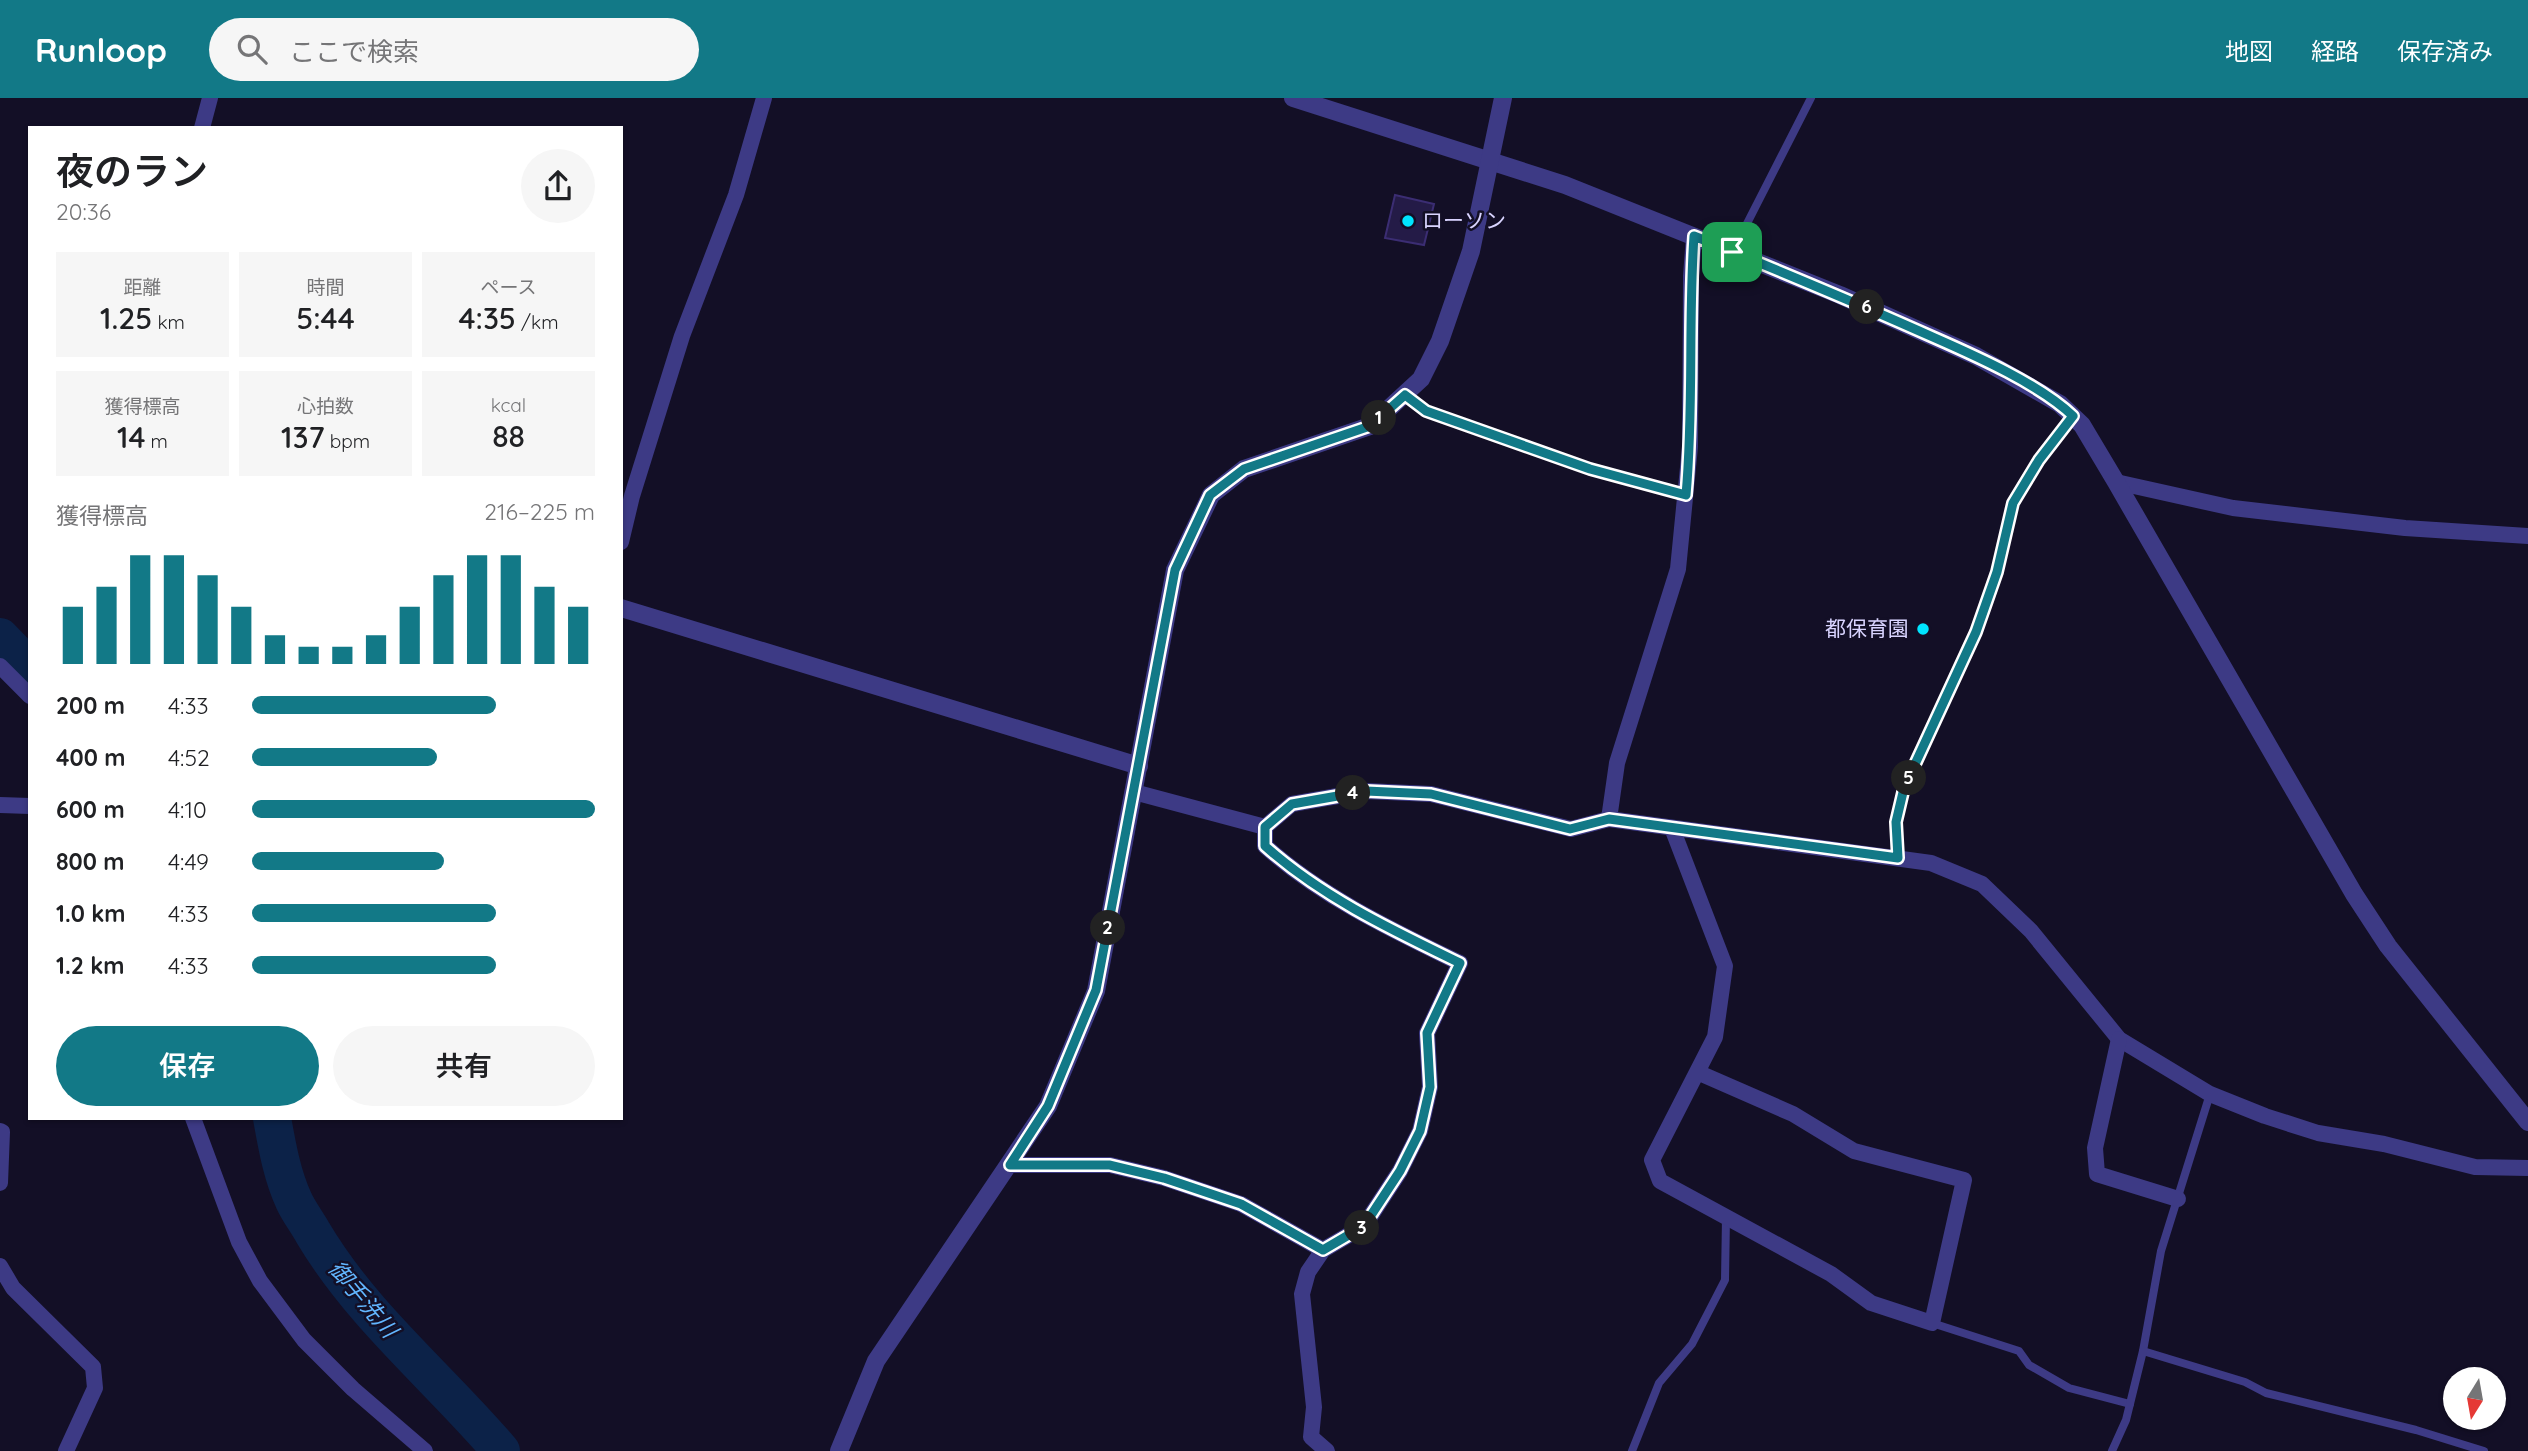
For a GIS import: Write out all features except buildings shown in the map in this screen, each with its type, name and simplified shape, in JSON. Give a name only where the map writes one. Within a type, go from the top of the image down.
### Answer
[{"type":"street","points":[[203,126],[210,98]]},
{"type":"street","points":[[623,534],[632,496],[682,336],[736,195],[764,98]]},
{"type":"street","points":[[1293,98],[1565,185],[1694,236],[1840,295],[1976,356],[2060,404],[2082,425],[2354,894],[2388,946],[2528,1122]]},
{"type":"street","points":[[839,1451],[876,1362],[1048,1106],[1096,990],[1175,570],[1210,495],[1244,469],[1370,426],[1421,379],[1440,341],[1471,251],[1503,98]]},
{"type":"street","points":[[1609,819],[1617,763],[1678,569],[1690,447],[1691,276],[1694,236]]},
{"type":"street","points":[[2116,482],[2233,508],[2405,528],[2528,536]]},
{"type":"street","points":[[623,609],[1139,766]]},
{"type":"street","points":[[0,666],[28,694]]},
{"type":"street","points":[[1327,1451],[1311,1437],[1314,1407],[1302,1294],[1308,1272],[1323,1250],[1364,1226],[1400,1171],[1420,1131],[1430,1087],[1427,1033],[1460,963],[1364,916],[1284,863],[1265,846],[1265,827],[1292,804],[1366,791],[1431,794],[1570,829],[1609,819],[1931,863],[1982,884],[2031,931],[2119,1039],[2210,1094],[2318,1133],[2384,1144],[2475,1167],[2528,1168]]},
{"type":"street","points":[[1134,792],[1265,827]]},
{"type":"street","points":[[0,805],[28,806]]},
{"type":"street","points":[[1672,828],[1725,966],[1715,1037],[1652,1160],[1660,1181],[1831,1274],[1871,1303],[1932,1323],[1964,1180],[1854,1152],[1793,1114],[1697,1073]]},
{"type":"street","points":[[2119,1039],[2095,1148],[2097,1174],[2178,1199]]},
{"type":"street","points":[[194,1120],[239,1242],[260,1281],[304,1340],[353,1389],[425,1451]]},
{"type":"street","points":[[0,1131],[0,1183]]},
{"type":"street","points":[[1010,1165],[1110,1165],[1164,1178],[1241,1204],[1323,1250]]},
{"type":"street","points":[[0,1266],[13,1288],[93,1367],[95,1388],[66,1451]]},
{"type":"lane","points":[[1732,252],[1811,98]]},
{"type":"lane","points":[[1405,395],[1426,411],[1590,469],[1686,495]]},
{"type":"lane","points":[[1898,858],[1896,822],[1904,788],[1976,632],[1997,572],[2013,503],[2039,460],[2073,416]]},
{"type":"lane","points":[[2112,1451],[2126,1420],[2143,1351],[2161,1251],[2210,1094]]},
{"type":"lane","points":[[1632,1451],[1659,1383],[1692,1344],[1725,1280],[1726,1217]]},
{"type":"lane","points":[[1932,1323],[2019,1351],[2029,1365],[2069,1388],[2130,1404]]},
{"type":"lane","points":[[2143,1351],[2245,1382],[2266,1393],[2416,1430],[2484,1451]]},
{"type":"waterway","name":"御手洗川","points":[[0,637],[28,666]]},
{"type":"waterway","name":"御手洗川","points":[[272,1120],[280,1160],[290,1191],[298,1209],[333,1263],[378,1320],[501,1451]]},
{"type":"place","name":"ローソン","points":[[1408,221]]},
{"type":"place","name":"都保育園","points":[[1923,629]]},
{"type":"route","points":[[1694,236],[1732,252],[1840,295],[1976,356],[2060,404],[2073,416],[2039,460],[2013,503],[1997,572],[1976,632],[1904,788],[1896,822],[1898,858],[1609,819],[1570,829],[1431,794],[1366,791],[1292,804],[1265,827],[1265,846],[1284,863],[1364,916],[1460,963],[1427,1033],[1430,1087],[1420,1131],[1400,1171],[1364,1226],[1323,1250],[1241,1204],[1164,1178],[1110,1165],[1010,1165],[1048,1106],[1096,990],[1175,570],[1210,495],[1244,469],[1370,426],[1405,395],[1426,411],[1590,469],[1686,495],[1690,447],[1691,276],[1694,236]]}]
